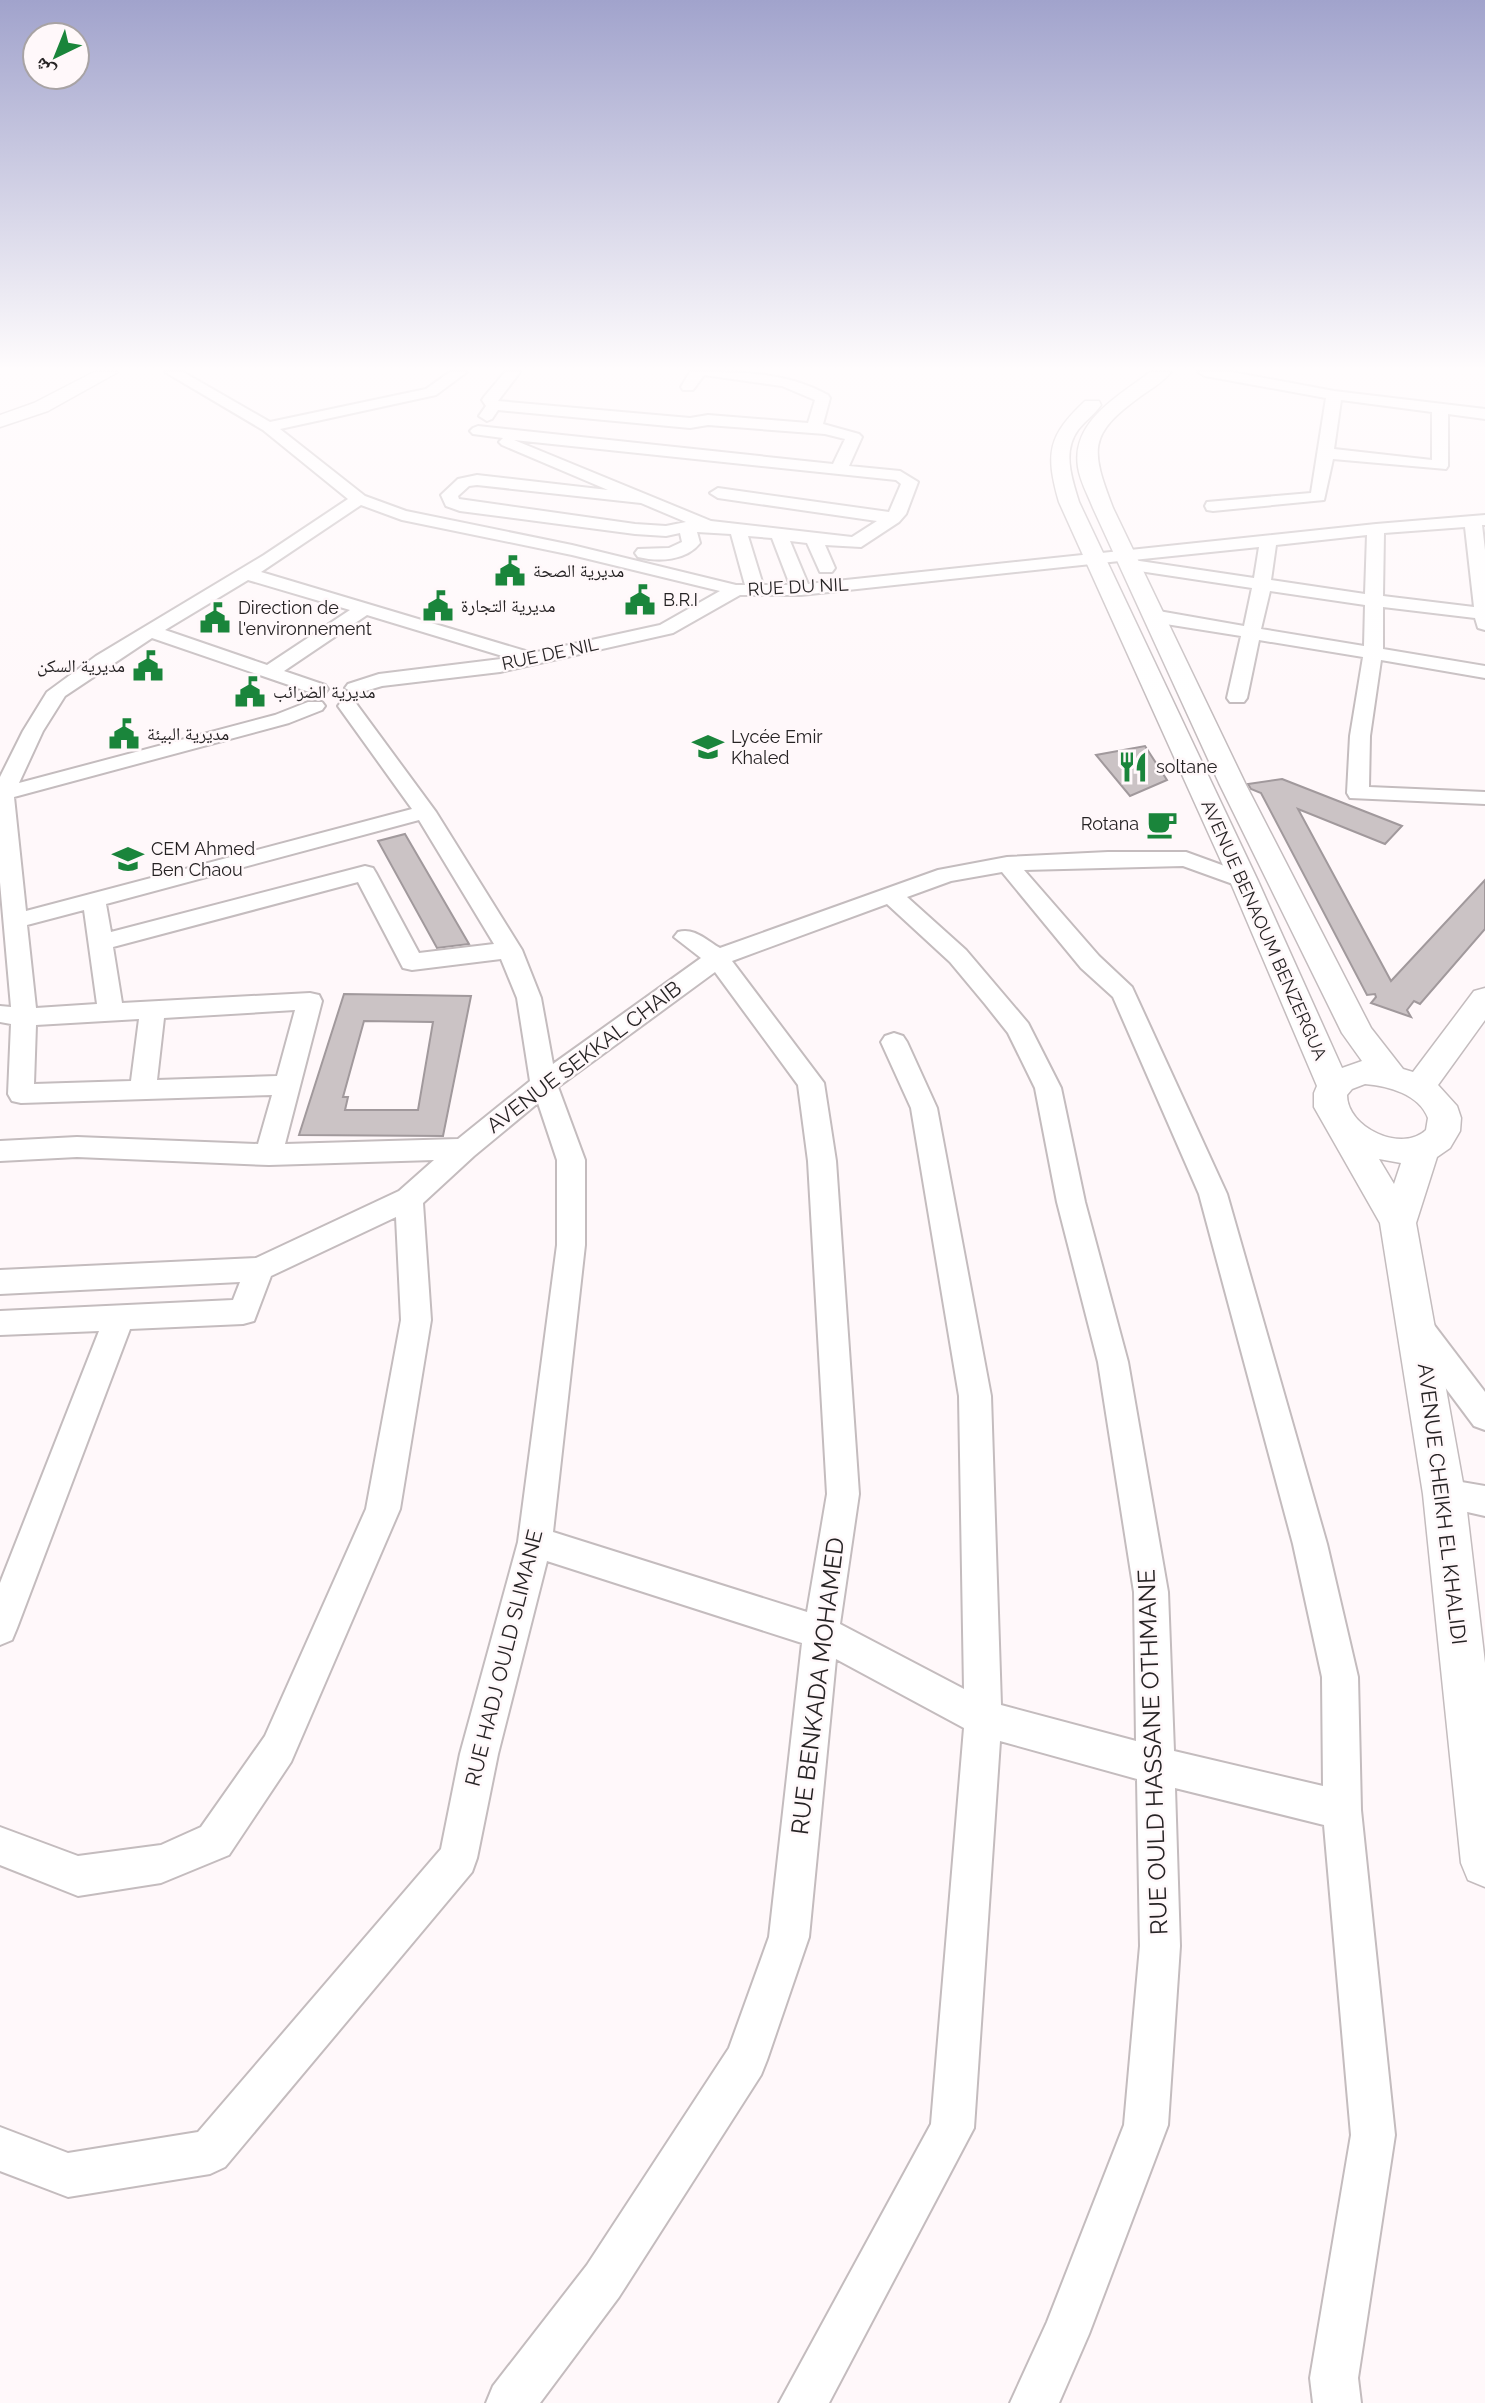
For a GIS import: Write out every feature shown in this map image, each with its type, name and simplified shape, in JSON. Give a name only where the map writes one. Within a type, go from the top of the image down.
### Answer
[{"type":"main road","name":"AVENUE BENAOUM BENZERGUA","points":[[1063,484],[1095,559],[1226,840],[1334,1087]]},
{"type":"main road","name":"AVENUE BENAOUM BENZERGUA","points":[[1094,484],[1153,616],[1233,783],[1358,1033],[1405,1081]]},
{"type":"main road","points":[[1405,1081],[1480,1012]]},
{"type":"main road","points":[[1363,1072],[1405,1081],[1434,1100],[1443,1114],[1444,1128],[1437,1141],[1423,1149],[1405,1152],[1384,1150],[1363,1143],[1346,1131],[1330,1108],[1334,1087],[1351,1075],[1363,1072]]},
{"type":"main road","points":[[1346,1131],[1398,1223]]},
{"type":"main road","name":"AVENUE CHEIKH EL KHALIDI","points":[[1423,1149],[1398,1223],[1418,1326],[1444,1494],[1481,1793],[1485,1863]]},
{"type":"street","name":"RUE DU NIL","points":[[340,484],[359,499],[402,515],[572,550],[736,590],[801,590],[1095,559],[1128,560]]},
{"type":"street","points":[[462,484],[449,495],[452,502],[460,506],[666,531],[710,526],[738,529],[814,538],[858,549],[898,514],[909,484]]},
{"type":"street","points":[[527,484],[647,499]]},
{"type":"street","points":[[610,484],[710,526]]},
{"type":"street","points":[[1213,506],[1318,497],[1320,484]]},
{"type":"street","points":[[718,493],[893,518]]},
{"type":"street","points":[[287,1085],[21,1094],[12,1016],[15,921],[2,793],[33,731],[57,692],[359,499]]},
{"type":"street","points":[[1479,521],[1485,617],[1262,584],[1128,560],[1268,541],[1479,521]]},
{"type":"street","points":[[644,553],[667,554],[685,550],[691,543],[688,527]]},
{"type":"street","points":[[738,529],[756,590]]},
{"type":"street","points":[[1376,529],[1373,653],[1360,736],[1358,793],[1485,798]]},
{"type":"street","points":[[779,534],[801,590]]},
{"type":"street","points":[[814,538],[825,568]]},
{"type":"street","points":[[1237,698],[1262,584],[1268,541]]},
{"type":"street","points":[[245,573],[532,659]]},
{"type":"street","name":"RUE DE NIL","points":[[316,697],[332,710],[379,680],[500,666],[666,629],[736,590]]},
{"type":"street","points":[[269,672],[364,609]]},
{"type":"street","points":[[1153,616],[1485,671]]},
{"type":"street","points":[[2,793],[282,719],[316,697],[269,672],[150,631]]},
{"type":"street","name":"RUE HADJ OULD SLIMANE","points":[[0,2149],[68,2175],[210,2152],[458,1858],[479,1754],[535,1542],[570,1245],[571,1160],[544,1084],[528,998],[510,950],[352,697]]},
{"type":"street","points":[[15,921],[425,812]]},
{"type":"street","points":[[347,833],[412,962],[510,950]]},
{"type":"street","points":[[1186,859],[1226,840]]},
{"type":"street","name":"AVENUE SEKKAL CHAIB","points":[[1,1285],[260,1269],[409,1199],[464,1149],[544,1084],[717,958],[946,875],[1007,864],[1108,859],[1186,859]]},
{"type":"street","points":[[1186,859],[1244,881]]},
{"type":"street","points":[[1007,864],[1090,962],[1123,993],[1213,1195],[1310,1544],[1340,1677],[1342,1810],[1373,2135],[1332,2395]]},
{"type":"street","points":[[100,943],[365,873]]},
{"type":"street","name":"RUE OULD HASSANE OTHMANE","points":[[891,895],[958,956],[994,998],[1019,1029],[1048,1088],[1071,1202],[1113,1362],[1151,1592],[1160,1946],[1146,2125],[1066,2334],[1034,2403]]},
{"type":"street","points":[[94,900],[111,1012]]},
{"type":"street","name":"RUE BENKADA MOHAMED","points":[[510,2403],[603,2281],[746,2060],[789,1937],[821,1633],[843,1494],[822,1161],[811,1083],[717,958],[686,937]]},
{"type":"street","points":[[12,1016],[310,1001],[269,1154]]},
{"type":"street","points":[[143,1091],[153,1009]]},
{"type":"street","points":[[803,2403],[952,2128],[983,1718],[975,1396],[924,1108],[894,1042]]},
{"type":"street","points":[[0,1152],[77,1147],[269,1154],[464,1149]]},
{"type":"street","points":[[0,1846],[78,1876],[161,1864],[215,1841],[278,1749],[383,1509],[416,1320],[409,1199]]},
{"type":"street","points":[[0,1323],[243,1312],[260,1269]]},
{"type":"street","points":[[0,1628],[120,1318]]},
{"type":"street","points":[[1418,1326],[1485,1416]]},
{"type":"street","points":[[1444,1494],[1485,1501]]},
{"type":"street","points":[[535,1542],[821,1633],[983,1718],[1154,1765],[1342,1810]]},
{"type":"building","name":"soltane","points":[[1145,746],[1167,780],[1130,796],[1096,755]]},
{"type":"building","points":[[1282,779],[1402,826],[1385,844],[1298,809],[1391,981],[1485,880],[1485,929],[1420,1004],[1414,1001],[1407,1010],[1411,1017],[1371,1003],[1376,997],[1375,994],[1367,995],[1261,793],[1251,789],[1248,784]]},
{"type":"building","points":[[405,834],[469,944],[437,948],[378,841]]},
{"type":"building","points":[[344,994],[471,996],[443,1136],[299,1135]],"holes":[[[364,1021],[433,1022],[418,1110],[345,1110],[348,1097],[343,1097]]]},
{"type":"place","name":"مديرية الصحة","points":[[510,571]]},
{"type":"place","name":"B.R.I","points":[[640,600]]},
{"type":"place","name":"مديرية التجارة","points":[[438,606]]},
{"type":"place","name":"Direction de l'environnement","points":[[215,618]]},
{"type":"place","name":"مديرية السكن","points":[[148,666]]},
{"type":"place","name":"مديرية الضرائب","points":[[250,692]]},
{"type":"place","name":"مديرية البيئة","points":[[124,734]]},
{"type":"place","name":"Lycée Emir Khaled","points":[[708,747]]},
{"type":"place","name":"soltane","points":[[1133,767]]},
{"type":"place","name":"Rotana","points":[[1162,824]]},
{"type":"place","name":"CEM Ahmed Ben Chaou","points":[[128,859]]}]
